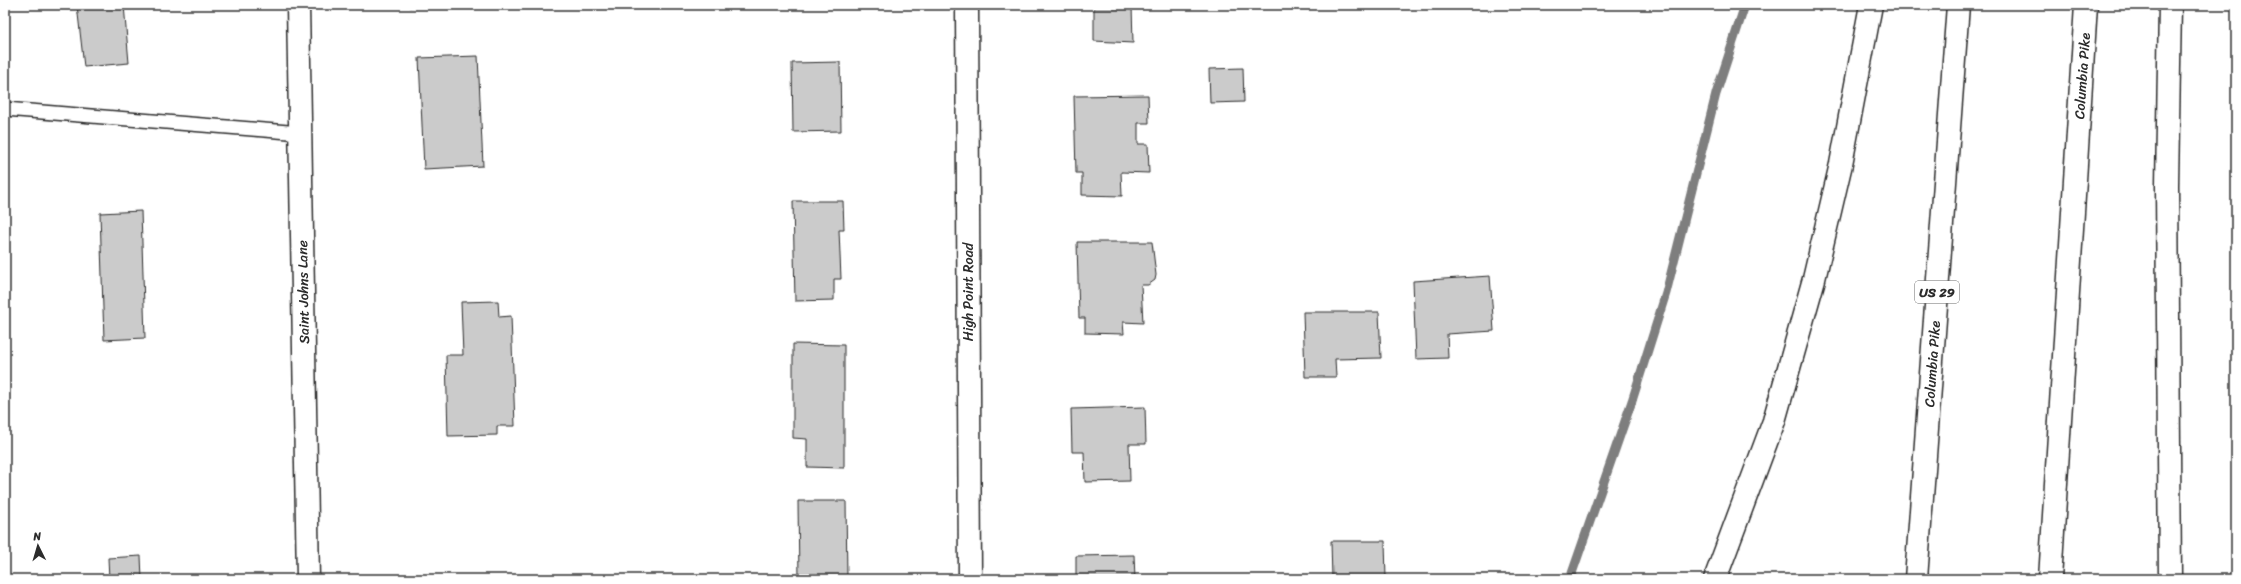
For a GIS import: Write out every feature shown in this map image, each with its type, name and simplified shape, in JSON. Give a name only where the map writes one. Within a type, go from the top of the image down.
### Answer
[{"type":"main road","name":"Saint Johns Lane","points":[[298,5],[308,579]]},
{"type":"main road","name":"High Point Road","points":[[967,5],[970,579]]},
{"type":"main road","points":[[1715,579],[1774,421],[1814,279],[1841,164],[1871,5]]},
{"type":"main road","name":"Columbia Pike","points":[[1916,579],[1958,5]]},
{"type":"main road","name":"Columbia Pike","points":[[2050,579],[2086,5]]},
{"type":"main road","points":[[2170,5],[2167,185],[2170,579]]},
{"type":"lane","points":[[5,109],[301,133]]},
{"type":"building","points":[[77,5],[124,5],[129,63],[84,67]]},
{"type":"building","points":[[409,5],[444,5],[409,7]]},
{"type":"building","points":[[1094,5],[1132,6],[1133,43],[1094,41]]},
{"type":"building","points":[[478,56],[483,166],[424,169],[419,58]]},
{"type":"building","points":[[840,62],[841,131],[793,132],[792,63]]},
{"type":"building","points":[[1243,68],[1244,102],[1210,103],[1209,69]]},
{"type":"building","points":[[1148,95],[1149,123],[1138,123],[1138,144],[1148,144],[1149,173],[1121,172],[1122,196],[1082,195],[1082,173],[1076,173],[1074,96]]},
{"type":"building","points":[[793,201],[843,201],[844,230],[839,230],[841,279],[834,279],[834,300],[795,301]]},
{"type":"building","points":[[141,211],[145,338],[104,340],[100,213]]},
{"type":"building","points":[[1077,242],[1152,242],[1156,275],[1155,280],[1148,285],[1141,285],[1143,323],[1123,322],[1124,334],[1085,333],[1085,318],[1079,318]]},
{"type":"building","points":[[1490,276],[1494,331],[1447,334],[1448,358],[1416,359],[1413,281]]},
{"type":"building","points":[[498,301],[499,317],[511,316],[515,426],[497,426],[497,435],[448,436],[446,355],[463,355],[461,302]]},
{"type":"building","points":[[1303,312],[1379,312],[1381,358],[1335,359],[1336,377],[1305,377]]},
{"type":"building","points":[[793,344],[844,345],[844,468],[807,467],[807,439],[793,438]]},
{"type":"building","points":[[1145,407],[1146,444],[1129,444],[1130,481],[1085,482],[1084,452],[1072,452],[1071,409]]},
{"type":"building","points":[[798,501],[846,501],[847,579],[799,579]]},
{"type":"building","points":[[1331,541],[1385,541],[1386,579],[1332,579]]},
{"type":"building","points":[[1134,555],[1135,579],[1076,579],[1076,556]]},
{"type":"building","points":[[141,556],[142,579],[109,579],[108,558]]},
{"type":"waterway","points":[[1570,579],[1632,401],[1666,293],[1716,94],[1745,5]]}]
